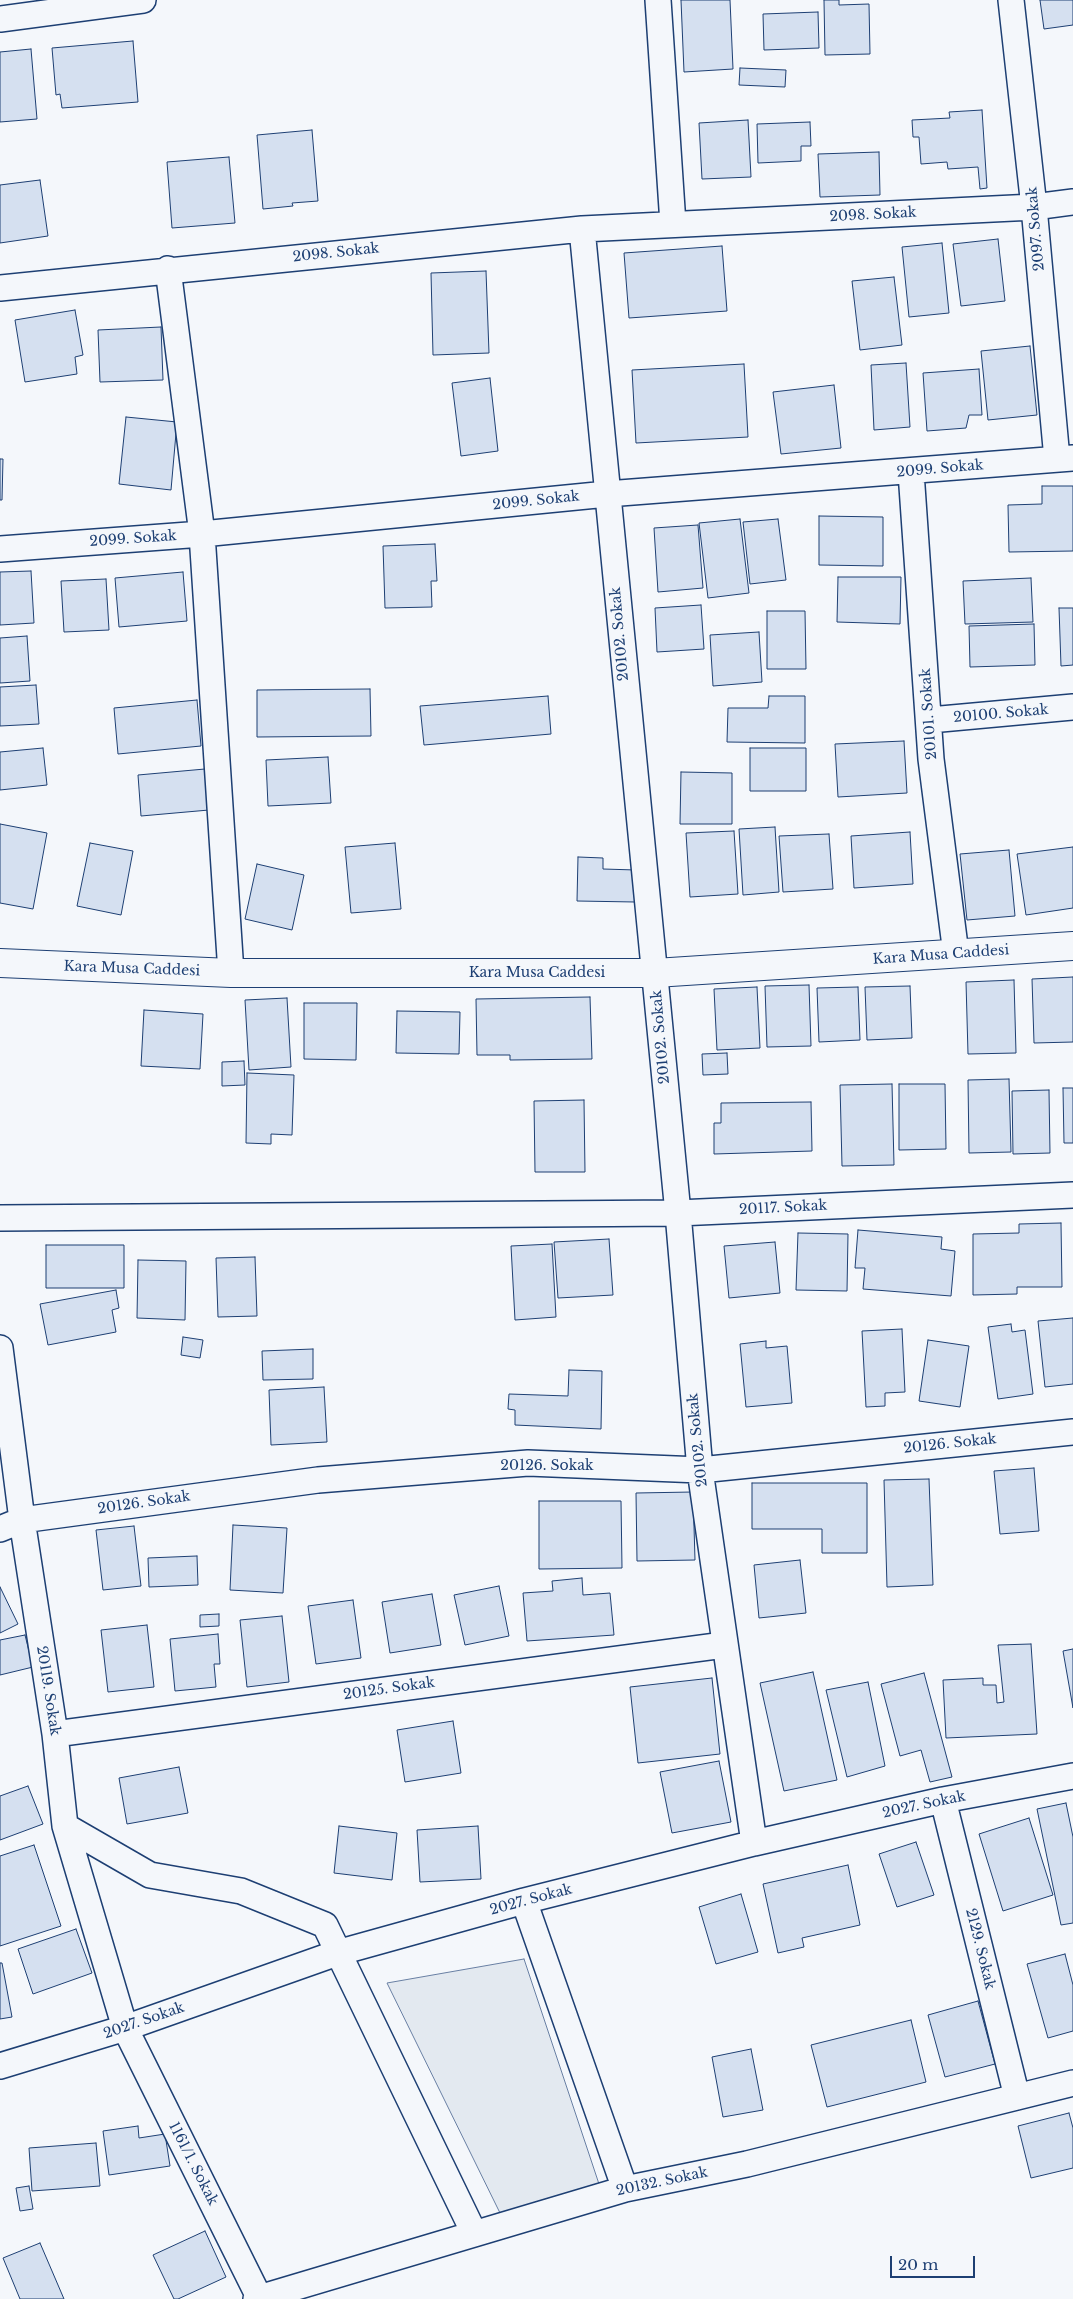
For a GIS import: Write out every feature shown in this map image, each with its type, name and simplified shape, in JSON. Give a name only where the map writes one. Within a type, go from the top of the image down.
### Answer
[{"type":"street","points":[[0,19],[143,0]]},
{"type":"street","points":[[658,0],[673,224]]},
{"type":"street","name":"2097. Sokak","points":[[1011,0],[1065,458]]},
{"type":"street","name":"2098. Sokak","points":[[0,288],[168,269],[582,229],[1034,207],[1073,202]]},
{"type":"street","name":"20102. Sokak","points":[[582,229],[678,1213],[700,1470],[754,1843]]},
{"type":"street","points":[[168,269],[202,534],[231,973]]},
{"type":"street","name":"2099. Sokak","points":[[0,550],[202,534],[607,494],[911,472],[1065,458]]},
{"type":"street","name":"20101. Sokak","points":[[911,472],[930,720],[931,759],[956,954]]},
{"type":"street","name":"20100. Sokak","points":[[930,720],[1073,707]]},
{"type":"street","name":"Kara Musa Caddesi","points":[[0,963],[231,973],[655,973],[1073,946]]},
{"type":"street","name":"20117. Sokak","points":[[0,1218],[678,1213],[1073,1195]]},
{"type":"street","name":"20119. Sokak","points":[[0,1348],[11,1525],[55,1734],[65,1826],[125,2028]]},
{"type":"street","name":"20126. Sokak","points":[[11,1525],[318,1480],[528,1463],[700,1470],[1073,1432]]},
{"type":"street","points":[[0,1504],[11,1525]]},
{"type":"street","name":"20125. Sokak","points":[[55,1734],[724,1645]]},
{"type":"street","name":"2027. Sokak","points":[[0,2066],[125,2028],[337,1953],[524,1901],[754,1843],[943,1800],[1073,1776]]},
{"type":"street","name":"2129. Sokak","points":[[943,1800],[1017,2097]]},
{"type":"street","points":[[65,1826],[150,1875],[241,1891],[325,1925],[474,2233]]},
{"type":"street","points":[[524,1901],[625,2190]]},
{"type":"street","name":"1161/1. Sokak","points":[[125,2028],[259,2298]]},
{"type":"street","name":"20132. Sokak","points":[[259,2298],[625,2190],[747,2164],[1073,2083]]},
{"type":"shaded area","points":[[524,1959],[599,2184],[500,2213],[387,1983]]},
{"type":"building","points":[[681,0],[730,0],[733,69],[684,72]]},
{"type":"building","points":[[824,0],[839,0],[839,5],[869,4],[870,54],[825,55]]},
{"type":"building","points":[[1040,0],[1073,0],[1073,25],[1044,29]]},
{"type":"building","points":[[818,12],[819,48],[764,50],[763,14]]},
{"type":"building","points":[[133,41],[138,102],[62,108],[60,94],[56,95],[52,48]]},
{"type":"building","points":[[31,49],[37,119],[0,122],[0,52]]},
{"type":"building","points":[[740,68],[786,70],[785,87],[739,85]]},
{"type":"building","points":[[982,110],[987,188],[980,189],[978,167],[948,169],[947,162],[921,164],[919,137],[913,137],[912,120],[950,118],[949,112]]},
{"type":"building","points":[[748,120],[751,177],[702,179],[699,123]]},
{"type":"building","points":[[810,122],[811,146],[801,146],[801,161],[758,163],[757,124]]},
{"type":"building","points":[[312,130],[318,201],[292,203],[293,206],[263,209],[257,135]]},
{"type":"building","points":[[879,152],[880,195],[820,197],[818,154]]},
{"type":"building","points":[[229,157],[235,223],[172,228],[167,162]]},
{"type":"building","points":[[40,180],[48,236],[0,243],[0,185]]},
{"type":"building","points":[[998,239],[1005,301],[961,306],[953,244]]},
{"type":"building","points":[[942,243],[949,313],[909,317],[902,247]]},
{"type":"building","points":[[722,246],[727,311],[629,318],[624,253]]},
{"type":"building","points":[[486,271],[489,353],[433,355],[431,273]]},
{"type":"building","points":[[894,277],[902,345],[860,350],[852,281]]},
{"type":"building","points":[[75,310],[83,355],[75,357],[77,374],[25,382],[15,320]]},
{"type":"building","points":[[161,327],[163,380],[100,382],[98,330]]},
{"type":"building","points":[[1030,346],[1037,415],[988,420],[981,351]]},
{"type":"building","points":[[906,363],[910,427],[874,430],[871,365]]},
{"type":"building","points":[[744,364],[748,437],[636,443],[632,370]]},
{"type":"building","points":[[979,369],[982,415],[969,415],[966,428],[927,431],[923,373]]},
{"type":"building","points":[[490,378],[498,451],[461,456],[452,383]]},
{"type":"building","points":[[834,385],[841,448],[781,454],[773,392]]},
{"type":"building","points":[[126,417],[177,422],[171,490],[119,484]]},
{"type":"building","points":[[0,459],[3,459],[2,500],[0,500]]},
{"type":"building","points":[[1042,486],[1073,486],[1073,551],[1009,552],[1008,505],[1042,504]]},
{"type":"building","points":[[819,516],[883,517],[883,566],[819,565]]},
{"type":"building","points":[[740,519],[749,593],[708,598],[699,523]]},
{"type":"building","points":[[778,519],[786,580],[750,584],[743,522]]},
{"type":"building","points":[[698,525],[703,588],[658,592],[654,528]]},
{"type":"building","points":[[435,544],[437,581],[431,581],[432,607],[385,608],[383,546]]},
{"type":"building","points":[[31,571],[34,623],[0,625],[0,572]]},
{"type":"building","points":[[183,572],[187,621],[119,627],[115,578]]},
{"type":"building","points":[[838,577],[901,577],[900,624],[837,622]]},
{"type":"building","points":[[1031,578],[1033,622],[965,624],[963,581]]},
{"type":"building","points":[[106,579],[109,630],[64,632],[61,581]]},
{"type":"building","points":[[701,605],[704,649],[657,652],[655,608]]},
{"type":"building","points":[[1059,608],[1073,608],[1073,665],[1061,666]]},
{"type":"building","points":[[767,611],[805,611],[806,669],[767,669]]},
{"type":"building","points":[[1034,624],[1035,665],[970,667],[969,626]]},
{"type":"building","points":[[759,632],[762,682],[713,686],[710,635]]},
{"type":"building","points":[[27,636],[30,681],[0,683],[0,638]]},
{"type":"building","points":[[36,685],[39,724],[0,726],[0,687]]},
{"type":"building","points":[[370,689],[371,736],[257,737],[257,690]]},
{"type":"building","points":[[548,696],[551,734],[424,745],[420,706]]},
{"type":"building","points":[[769,696],[805,696],[805,743],[727,742],[728,708],[768,708]]},
{"type":"building","points":[[197,700],[201,746],[118,754],[114,708]]},
{"type":"building","points":[[904,741],[907,793],[838,797],[835,744]]},
{"type":"building","points":[[43,748],[47,785],[0,790],[0,752]]},
{"type":"building","points":[[750,748],[806,748],[806,791],[750,791]]},
{"type":"building","points":[[328,757],[331,803],[268,806],[266,760]]},
{"type":"building","points":[[205,769],[209,810],[141,816],[138,775]]},
{"type":"building","points":[[681,772],[732,773],[732,824],[680,824]]},
{"type":"building","points":[[0,824],[47,833],[33,909],[0,903]]},
{"type":"building","points":[[775,827],[779,892],[743,895],[739,829]]},
{"type":"building","points":[[734,831],[738,894],[690,897],[686,833]]},
{"type":"building","points":[[910,832],[913,884],[854,888],[851,836]]},
{"type":"building","points":[[829,834],[833,889],[783,892],[779,836]]},
{"type":"building","points":[[90,843],[133,851],[121,915],[77,906]]},
{"type":"building","points":[[395,843],[401,909],[351,913],[345,847]]},
{"type":"building","points":[[1073,847],[1073,908],[1026,915],[1017,854]]},
{"type":"building","points":[[1009,850],[1015,916],[967,920],[960,854]]},
{"type":"building","points":[[578,857],[603,858],[603,869],[636,870],[635,902],[577,901]]},
{"type":"building","points":[[257,864],[304,875],[292,930],[245,919]]},
{"type":"building","points":[[1073,977],[1073,1042],[1034,1043],[1032,979]]},
{"type":"building","points":[[1014,980],[1016,1053],[968,1054],[966,982]]},
{"type":"building","points":[[809,985],[811,1046],[767,1047],[765,986]]},
{"type":"building","points":[[910,986],[912,1038],[867,1040],[865,987]]},
{"type":"building","points":[[757,987],[760,1048],[717,1050],[714,989]]},
{"type":"building","points":[[858,987],[860,1040],[819,1042],[817,988]]},
{"type":"building","points":[[590,997],[592,1059],[510,1060],[510,1055],[477,1055],[476,999]]},
{"type":"building","points":[[287,998],[291,1067],[249,1070],[245,1000]]},
{"type":"building","points":[[304,1003],[357,1003],[356,1060],[304,1059]]},
{"type":"building","points":[[144,1010],[203,1014],[200,1069],[141,1066]]},
{"type":"building","points":[[397,1011],[460,1012],[459,1054],[396,1053]]},
{"type":"building","points":[[727,1053],[728,1074],[703,1075],[702,1054]]},
{"type":"building","points":[[244,1061],[245,1085],[222,1086],[222,1062]]},
{"type":"building","points":[[247,1073],[294,1075],[292,1135],[271,1134],[271,1144],[246,1143]]},
{"type":"building","points":[[1009,1079],[1011,1152],[969,1153],[968,1080]]},
{"type":"building","points":[[892,1084],[894,1165],[842,1166],[840,1085]]},
{"type":"building","points":[[899,1084],[945,1084],[946,1149],[899,1150]]},
{"type":"building","points":[[1063,1088],[1073,1088],[1073,1143],[1064,1143]]},
{"type":"building","points":[[1049,1090],[1050,1153],[1013,1154],[1012,1091]]},
{"type":"building","points":[[584,1100],[585,1172],[535,1172],[534,1101]]},
{"type":"building","points":[[811,1102],[812,1151],[714,1154],[714,1123],[721,1123],[721,1103]]},
{"type":"building","points":[[1061,1223],[1062,1287],[1017,1287],[1017,1294],[973,1295],[973,1234],[1019,1233],[1019,1224]]},
{"type":"building","points":[[858,1230],[942,1237],[941,1249],[955,1251],[951,1296],[863,1289],[865,1268],[855,1268]]},
{"type":"building","points":[[798,1233],[848,1234],[847,1291],[796,1290]]},
{"type":"building","points":[[609,1239],[613,1295],[558,1298],[554,1242]]},
{"type":"building","points":[[775,1242],[780,1293],[729,1298],[724,1246]]},
{"type":"building","points":[[552,1244],[556,1317],[515,1320],[511,1246]]},
{"type":"building","points":[[46,1245],[124,1245],[124,1288],[46,1288]]},
{"type":"building","points":[[255,1257],[257,1316],[218,1317],[216,1258]]},
{"type":"building","points":[[138,1260],[186,1261],[185,1320],[137,1318]]},
{"type":"building","points":[[116,1290],[119,1308],[112,1310],[116,1332],[48,1345],[40,1304]]},
{"type":"building","points":[[1073,1318],[1073,1384],[1045,1387],[1038,1321]]},
{"type":"building","points":[[1011,1324],[1012,1332],[1025,1330],[1033,1394],[998,1399],[988,1327]]},
{"type":"building","points":[[902,1329],[905,1392],[885,1393],[885,1406],[866,1407],[862,1331]]},
{"type":"building","points":[[183,1337],[203,1340],[200,1358],[181,1355]]},
{"type":"building","points":[[928,1340],[969,1346],[960,1407],[919,1401]]},
{"type":"building","points":[[766,1341],[766,1348],[787,1346],[792,1403],[746,1407],[740,1344]]},
{"type":"building","points":[[313,1349],[313,1379],[263,1380],[262,1351]]},
{"type":"building","points":[[569,1370],[602,1371],[601,1429],[515,1425],[515,1410],[508,1409],[509,1394],[568,1396]]},
{"type":"building","points":[[324,1387],[327,1442],[271,1445],[269,1390]]},
{"type":"building","points":[[1034,1468],[1039,1531],[1000,1534],[994,1471]]},
{"type":"building","points":[[929,1479],[933,1585],[887,1587],[884,1480]]},
{"type":"building","points":[[752,1483],[867,1483],[867,1553],[822,1553],[822,1529],[752,1529]]},
{"type":"building","points":[[693,1492],[695,1560],[637,1561],[636,1493]]},
{"type":"building","points":[[539,1501],[621,1501],[622,1568],[539,1569]]},
{"type":"building","points":[[233,1525],[287,1528],[283,1593],[230,1590]]},
{"type":"building","points":[[134,1526],[141,1586],[103,1590],[96,1530]]},
{"type":"building","points":[[197,1556],[198,1585],[149,1587],[148,1558]]},
{"type":"building","points":[[800,1560],[806,1613],[759,1618],[754,1565]]},
{"type":"building","points":[[582,1578],[583,1595],[610,1593],[614,1635],[527,1641],[523,1593],[553,1591],[552,1581]]},
{"type":"building","points":[[499,1586],[509,1636],[465,1645],[454,1595]]},
{"type":"building","points":[[0,1587],[18,1624],[0,1633]]},
{"type":"building","points":[[432,1594],[441,1645],[390,1653],[382,1602]]},
{"type":"building","points":[[353,1600],[361,1658],[316,1664],[308,1606]]},
{"type":"building","points":[[219,1614],[219,1626],[200,1627],[200,1615]]},
{"type":"building","points":[[282,1616],[289,1682],[247,1687],[240,1620]]},
{"type":"building","points":[[147,1625],[154,1687],[108,1692],[101,1630]]},
{"type":"building","points":[[218,1634],[220,1664],[214,1664],[216,1687],[175,1691],[170,1639]]},
{"type":"building","points":[[25,1635],[33,1667],[0,1675],[0,1640]]},
{"type":"building","points":[[1031,1644],[1037,1734],[946,1738],[943,1680],[983,1678],[983,1685],[996,1685],[997,1703],[1004,1702],[998,1645]]},
{"type":"building","points":[[1073,1649],[1073,1708],[1063,1651]]},
{"type":"building","points":[[813,1672],[837,1780],[784,1791],[760,1683]]},
{"type":"building","points":[[924,1673],[952,1777],[930,1782],[921,1750],[900,1756],[881,1684]]},
{"type":"building","points":[[712,1678],[720,1754],[638,1763],[630,1687]]},
{"type":"building","points":[[868,1682],[885,1766],[847,1777],[826,1690]]},
{"type":"building","points":[[453,1721],[461,1773],[405,1782],[397,1730]]},
{"type":"building","points":[[719,1761],[731,1822],[672,1833],[660,1772]]},
{"type":"building","points":[[179,1767],[188,1813],[127,1824],[119,1778]]},
{"type":"building","points":[[28,1786],[43,1824],[0,1840],[0,1796]]},
{"type":"building","points":[[1066,1803],[1073,1837],[1073,1923],[1061,1925],[1037,1809]]},
{"type":"building","points":[[1029,1818],[1053,1895],[1003,1911],[979,1834]]},
{"type":"building","points":[[339,1826],[397,1833],[392,1880],[334,1873]]},
{"type":"building","points":[[478,1826],[481,1879],[420,1882],[417,1830]]},
{"type":"building","points":[[916,1842],[934,1895],[897,1907],[879,1854]]},
{"type":"building","points":[[34,1845],[61,1926],[0,1946],[0,1856]]},
{"type":"building","points":[[848,1865],[860,1925],[802,1938],[804,1947],[778,1953],[763,1884]]},
{"type":"building","points":[[741,1894],[758,1952],[716,1964],[699,1907]]},
{"type":"building","points":[[76,1929],[92,1973],[33,1994],[18,1949]]},
{"type":"building","points":[[1065,1954],[1073,1985],[1073,2031],[1048,2038],[1027,1964]]},
{"type":"building","points":[[0,1963],[2,1963],[12,2017],[0,2019]]},
{"type":"building","points":[[978,2001],[995,2064],[945,2077],[928,2015]]},
{"type":"building","points":[[911,2020],[926,2082],[827,2107],[811,2045]]},
{"type":"building","points":[[751,2049],[763,2110],[723,2117],[712,2057]]},
{"type":"building","points":[[1069,2113],[1073,2128],[1073,2168],[1031,2178],[1018,2126]]},
{"type":"building","points":[[138,2126],[139,2138],[165,2134],[170,2166],[109,2175],[103,2131]]},
{"type":"building","points":[[96,2143],[100,2186],[32,2191],[29,2148]]},
{"type":"building","points":[[29,2186],[33,2209],[20,2211],[16,2188]]},
{"type":"building","points":[[205,2231],[226,2277],[178,2299],[174,2299],[153,2255]]},
{"type":"building","points":[[40,2243],[64,2299],[20,2299],[3,2258]]}]
